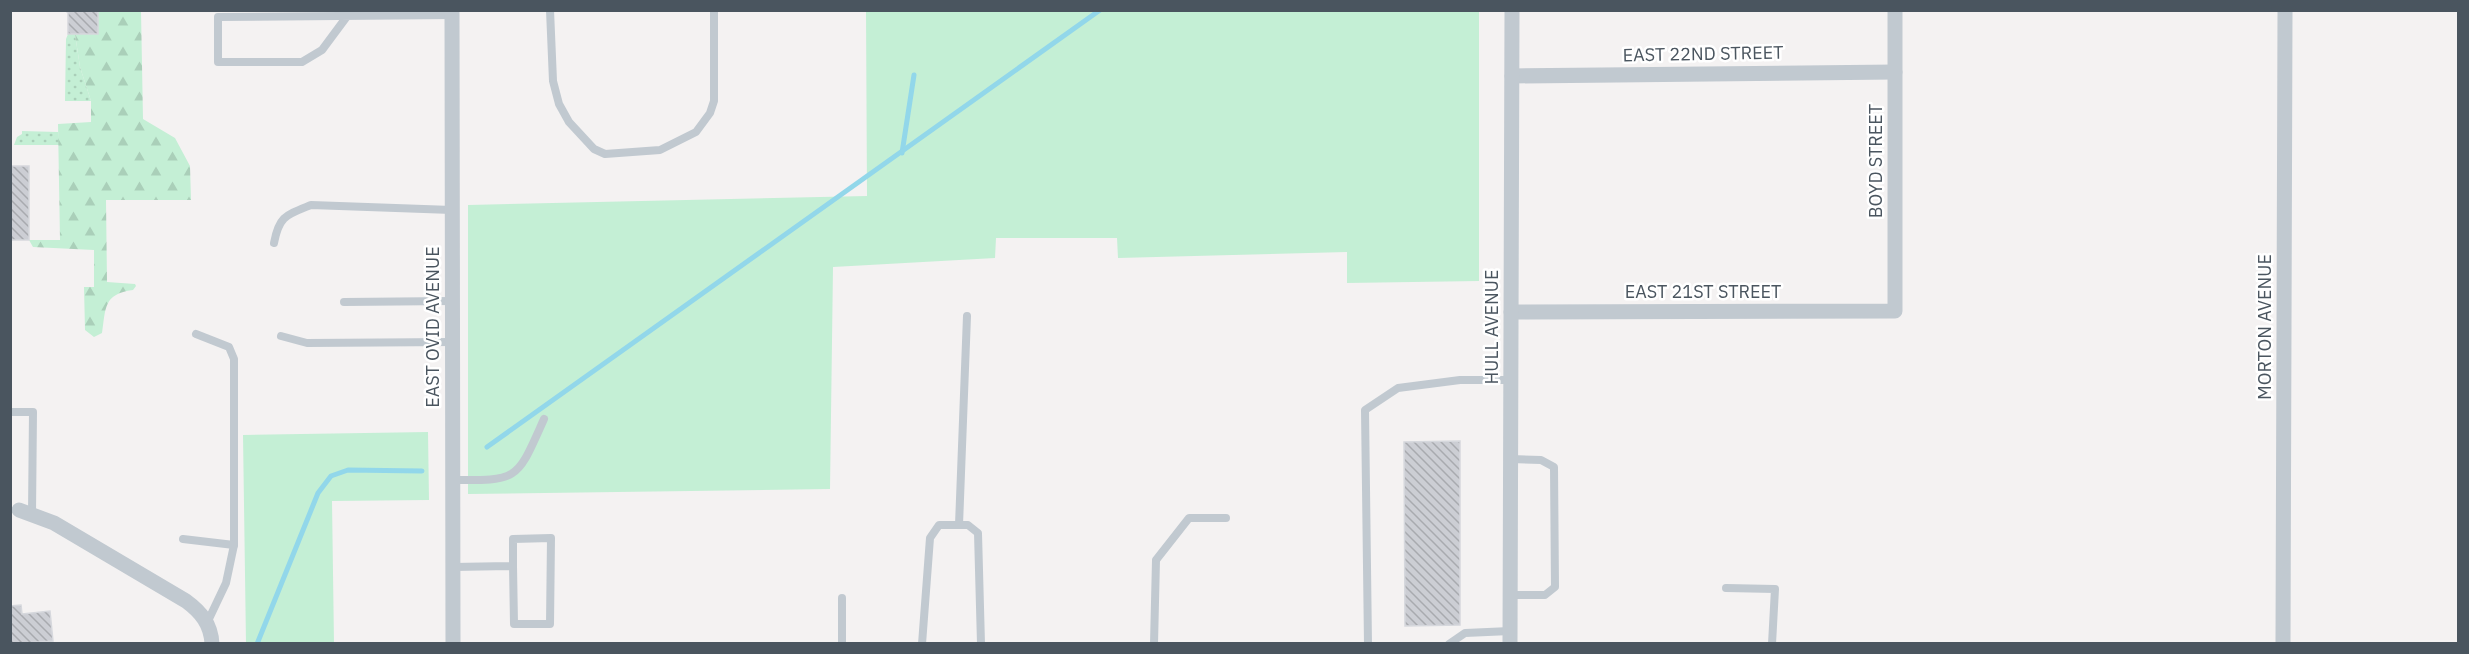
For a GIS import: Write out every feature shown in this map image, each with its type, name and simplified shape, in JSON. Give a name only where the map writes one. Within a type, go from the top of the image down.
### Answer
[{"type":"street","name":"HULL AVENUE","points":[[1510,638],[1512,10]]},
{"type":"street","name":"BOYD STREET","points":[[1895,10],[1895,311]]},
{"type":"street","name":"MORTON AVENUE","points":[[2283,644],[2285,10]]},
{"type":"street","name":"EAST OVID AVENUE","points":[[452,13],[453,644]]},
{"type":"street","name":"EAST 22ND STREET","points":[[1512,76],[1895,72]]},
{"type":"street","name":"EAST 21ST STREET","points":[[1511,312],[1895,311]]},
{"type":"street","points":[[25,512],[54,523],[186,601],[198,610],[207,622],[212,644]]},
{"type":"lane","points":[[550,10],[554,81],[559,104],[568,122],[583,140],[605,154],[660,150],[696,132],[710,113],[714,101],[714,10]]},
{"type":"lane","points":[[348,15],[322,50],[302,62],[218,62],[218,17],[452,13]]},
{"type":"lane","points":[[274,243],[278,225],[290,213],[311,205],[452,210]]},
{"type":"lane","points":[[344,302],[452,301]]},
{"type":"lane","points":[[959,525],[967,316]]},
{"type":"lane","points":[[196,334],[229,347],[234,360],[234,545],[226,584],[207,622]]},
{"type":"lane","points":[[281,336],[307,343],[452,342]]},
{"type":"lane","points":[[1368,644],[1365,410],[1398,388],[1460,380],[1511,380]]},
{"type":"lane","points":[[10,412],[33,412],[25,512]]},
{"type":"lane","points":[[453,480],[495,480],[512,475],[525,461],[544,419]]},
{"type":"lane","points":[[1511,459],[1541,460],[1554,467],[1555,587],[1545,595],[1511,594]]},
{"type":"lane","points":[[1154,644],[1156,560],[1190,518],[1226,518]]},
{"type":"lane","points":[[922,644],[930,538],[939,525],[968,525],[978,533],[981,644]]},
{"type":"lane","points":[[550,538],[550,624],[513,624],[513,566],[513,539],[550,538]]},
{"type":"lane","points":[[183,539],[234,545]]},
{"type":"lane","points":[[453,567],[513,566]]},
{"type":"lane","points":[[1725,588],[1775,589],[1772,644]]},
{"type":"lane","points":[[842,598],[842,644]]},
{"type":"lane","points":[[1449,644],[1465,633],[1510,638]]},
{"type":"green space","points":[[98,11],[141,11],[143,119],[175,138],[190,166],[191,200],[106,200],[107,282],[135,284],[136,286],[133,290],[123,292],[111,299],[106,309],[102,333],[94,337],[85,330],[84,287],[94,287],[94,250],[33,247],[29,240],[60,240],[58,124],[91,122],[91,101],[80,67],[75,34],[98,34]]},
{"type":"green space","points":[[866,11],[1479,11],[1479,281],[1347,283],[1347,252],[1118,258],[1117,238],[996,238],[995,258],[833,267],[830,489],[468,494],[468,205],[867,196]]},
{"type":"green space","points":[[68,34],[75,34],[80,67],[91,101],[65,101]]},
{"type":"green space","points":[[22,131],[58,132],[60,145],[14,145]]},
{"type":"green space","points":[[428,432],[429,500],[332,501],[334,643],[246,643],[243,435]]},
{"type":"building","points":[[65,10],[98,10],[98,34],[68,34],[68,13]]},
{"type":"building","points":[[10,166],[29,166],[29,240],[10,240]]},
{"type":"building","points":[[1460,441],[1460,625],[1405,626],[1404,442]]},
{"type":"building","points":[[21,605],[22,614],[50,611],[53,641],[10,644],[10,606]]},
{"type":"waterway","points":[[487,447],[1100,10]]},
{"type":"waterway","points":[[902,153],[914,75]]},
{"type":"waterway","points":[[257,644],[318,493],[331,476],[348,470],[422,471]]}]
